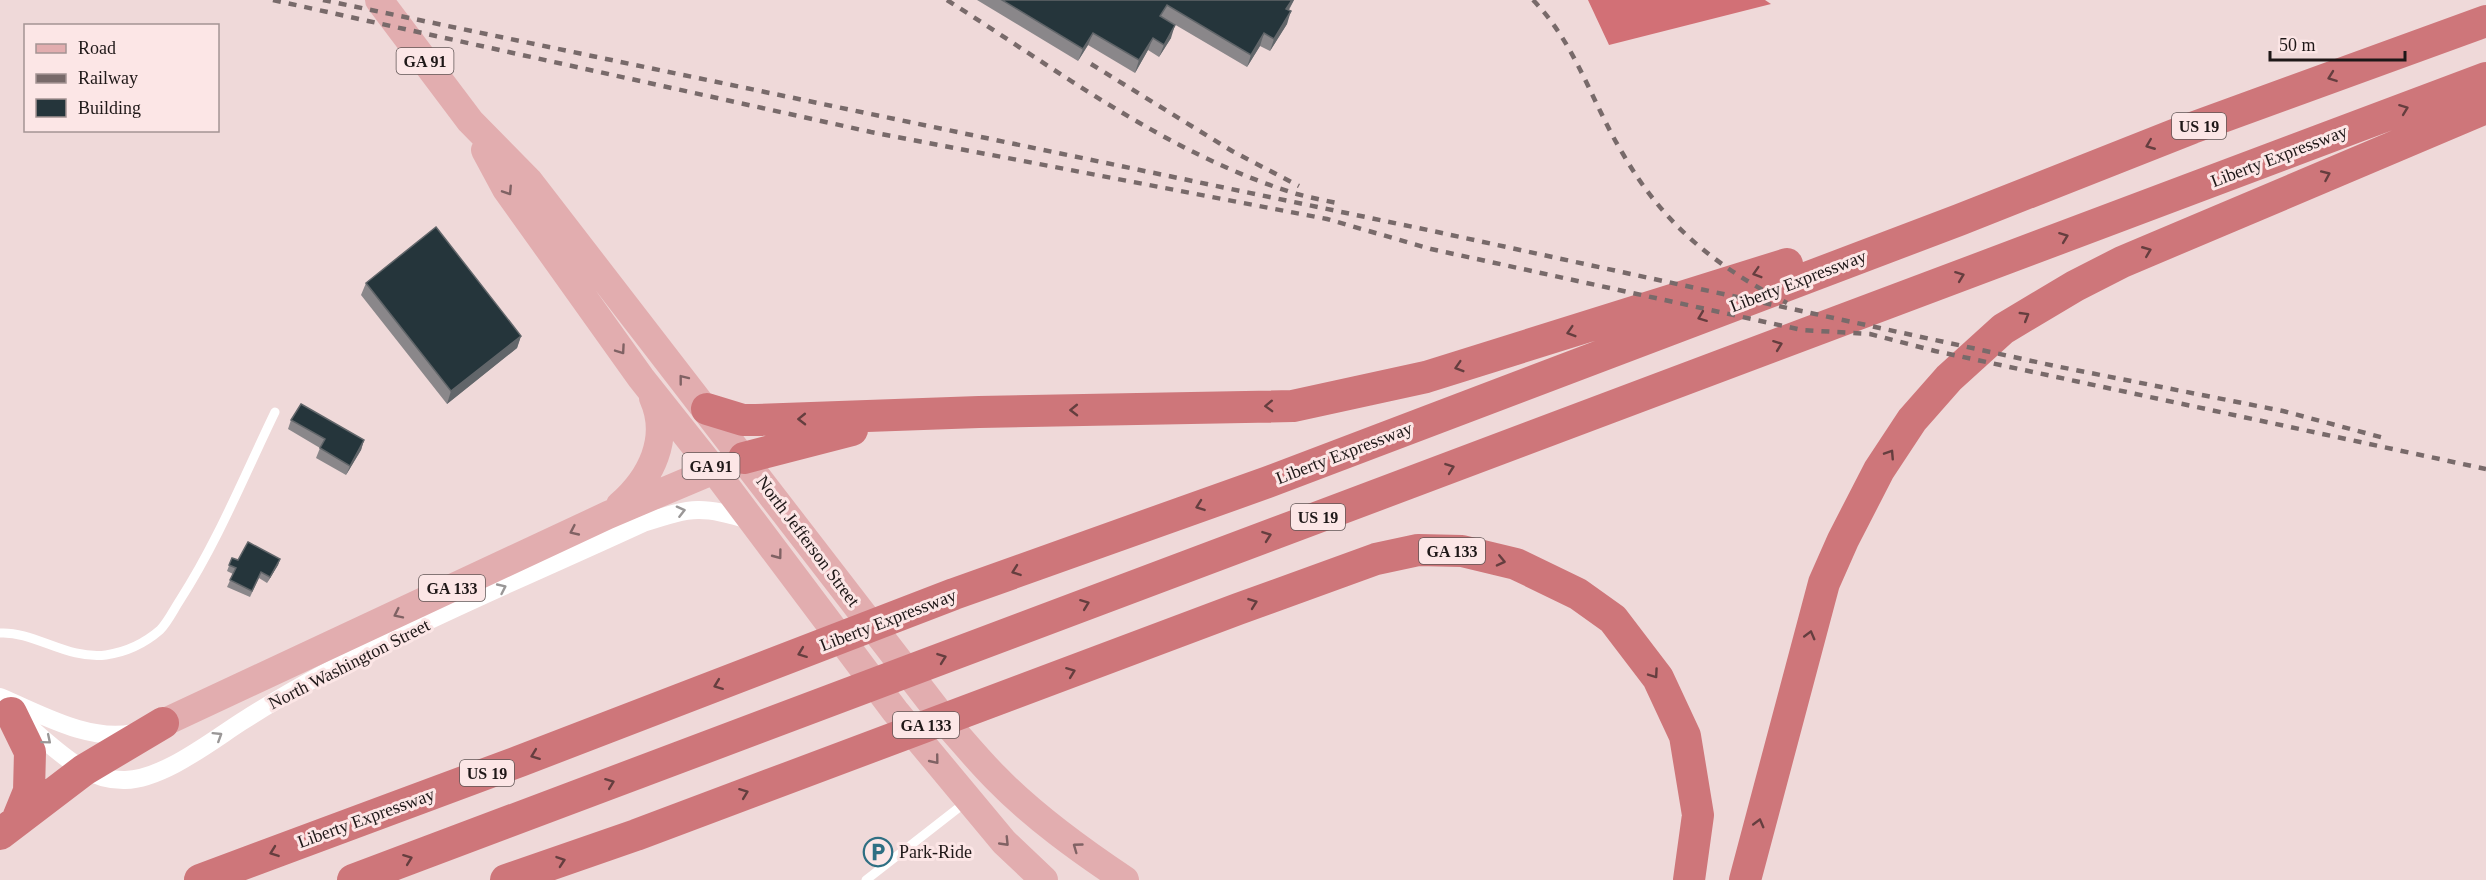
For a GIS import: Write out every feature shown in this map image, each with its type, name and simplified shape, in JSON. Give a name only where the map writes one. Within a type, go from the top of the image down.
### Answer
[{"type":"highway","name":"US 19","points":[[1913,231],[1959,220],[2192,128],[2486,21]]},
{"type":"highway","name":"Liberty Expressway","points":[[353,880],[2486,78]]},
{"type":"highway","points":[[1747,876],[1824,583],[1880,470],[1912,420],[1949,378],[2003,329],[2075,286],[2122,262],[2486,108]]},
{"type":"highway","name":"Liberty Expressway","points":[[200,880],[954,594],[1268,482],[1530,382],[1913,231]]},
{"type":"highway","points":[[707,410],[743,420],[979,412],[1293,406],[1426,377],[1913,231]]},
{"type":"highway","points":[[744,458],[902,416]]},
{"type":"highway","name":"GA 133","points":[[506,880],[636,835],[837,758],[1376,559],[1418,550],[1462,551],[1516,564],[1578,594],[1613,619],[1658,678],[1685,736],[1698,815],[1689,880]]},
{"type":"highway","points":[[4,705],[30,752],[29,791],[9,826]]},
{"type":"highway","name":"GA 133","points":[[9,826],[84,770],[163,723]]},
{"type":"highway","points":[[1678,880],[1695,838]]},
{"type":"main road","name":"North Jefferson Street","points":[[380,0],[470,121],[529,181],[950,727],[996,778],[1062,836],[1125,880]]},
{"type":"main road","name":"North Jefferson Street","points":[[470,121],[506,189],[641,378],[753,521],[895,711],[1004,842],[1044,880]]},
{"type":"main road","points":[[608,515],[634,493],[643,482],[658,449],[660,433],[658,414],[649,389],[641,378]]},
{"type":"main road","name":"GA 133","points":[[163,723],[608,515],[744,458]]},
{"type":"street","name":"North Washington Street","points":[[4,705],[84,770],[116,780],[142,778],[188,755],[312,679],[643,523],[692,508],[711,509],[753,521]]},
{"type":"street","points":[[4,705],[82,730],[110,736],[131,734],[163,723]]},
{"type":"lane","points":[[0,633],[11,632],[62,650],[86,655],[107,655],[138,645],[161,629],[197,574],[275,412]]},
{"type":"lane","points":[[866,880],[968,801]]},
{"type":"shaded area","points":[[1588,0],[1765,0],[1771,4],[1609,45]]},
{"type":"building","points":[[1002,0],[1292,0],[1286,9],[1291,11],[1274,39],[1264,33],[1251,55],[1167,5],[1160,16],[1175,25],[1164,45],[1153,38],[1139,60],[1093,33],[1083,49]]},
{"type":"building","points":[[436,227],[521,336],[451,391],[366,283]]},
{"type":"building","points":[[301,404],[364,440],[350,466],[320,448],[325,439],[291,420]]},
{"type":"building","points":[[248,542],[280,559],[270,577],[261,572],[252,591],[230,580],[236,568],[229,565],[232,558],[238,560]]},
{"type":"railway","points":[[273,0],[871,132],[1327,219],[1431,249],[1802,330],[1870,334],[1935,351],[2486,469]]},
{"type":"railway","points":[[323,0],[1428,230],[2055,366],[2283,411],[2388,439]]},
{"type":"railway","points":[[947,0],[1116,109],[1204,157],[1297,194],[1342,204]]},
{"type":"railway","points":[[1533,0],[1561,35],[1612,135],[1656,202],[1693,241],[1714,258],[1787,303]]},
{"type":"railway","points":[[1091,64],[1232,151],[1299,186]]},
{"type":"place","name":"Park-Ride","points":[[878,852]]}]
